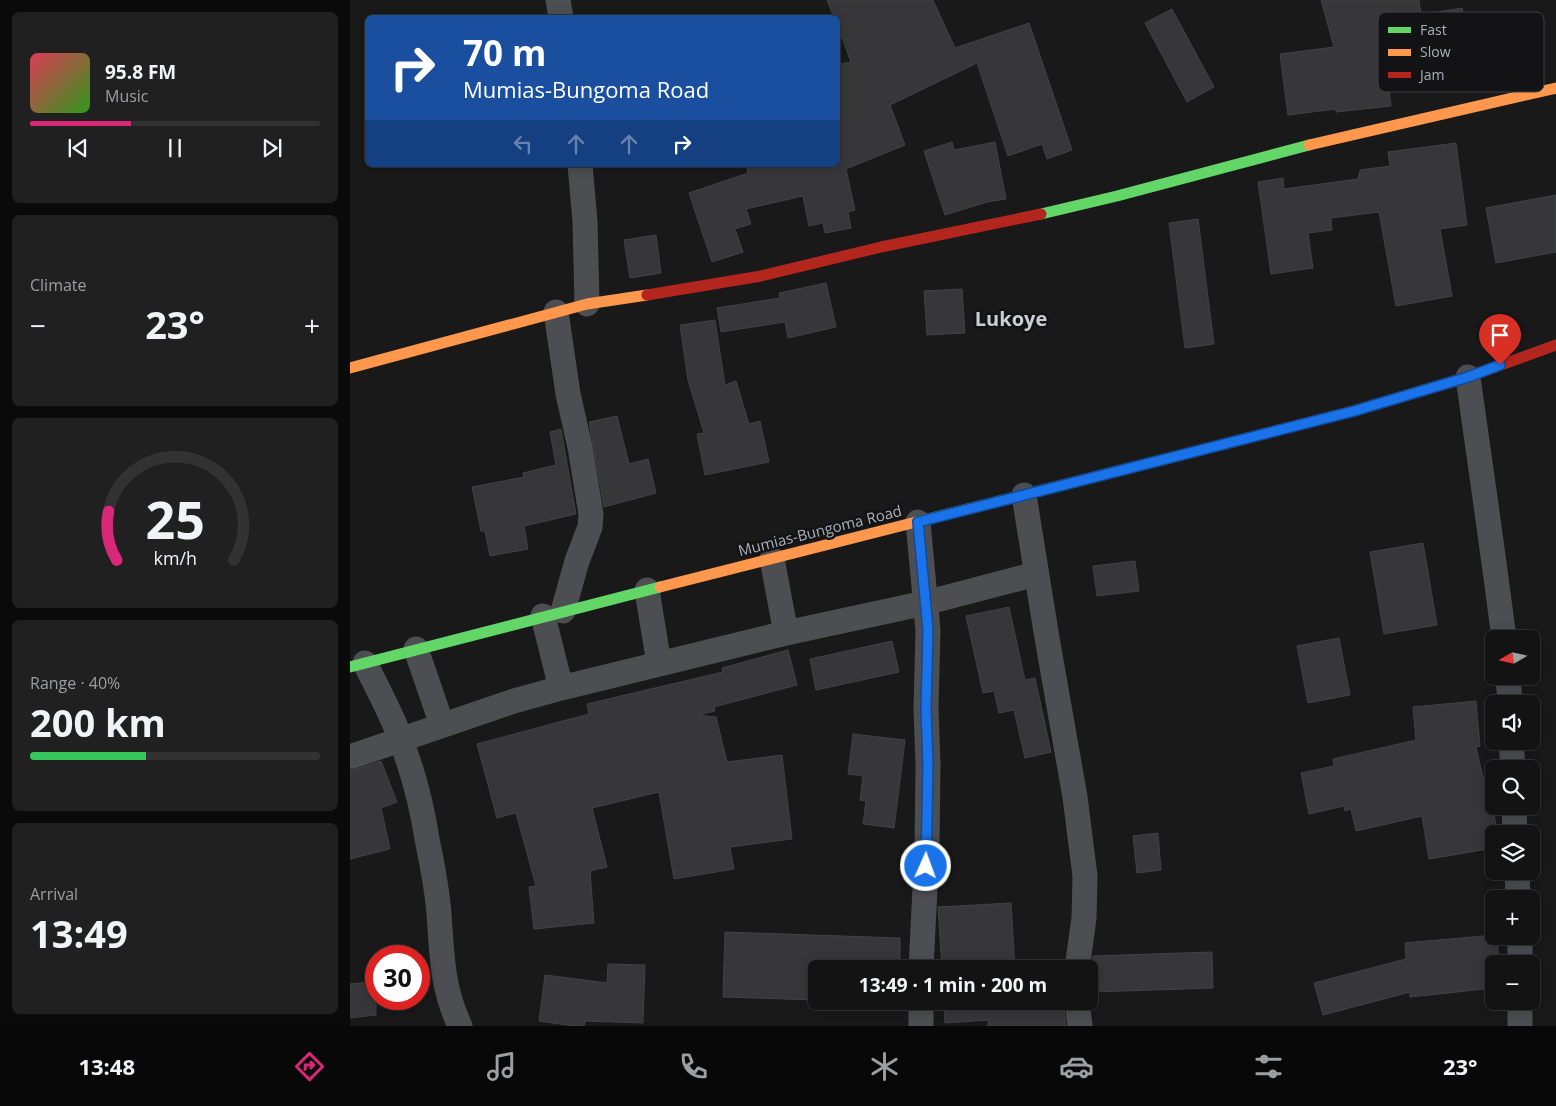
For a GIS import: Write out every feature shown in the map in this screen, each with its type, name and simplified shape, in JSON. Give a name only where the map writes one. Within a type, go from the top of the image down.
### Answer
[{"type":"main road","points":[[350,368],[587,304],[761,276],[1014,220],[1117,196],[1314,144],[1539,92]]},
{"type":"main road","name":"Mumias-Bungoma Road","points":[[358,665],[1354,411],[1468,377],[1556,345]]},
{"type":"street","points":[[558,0],[560,15]]},
{"type":"street","points":[[580,167],[585,221],[587,304]]},
{"type":"street","points":[[556,312],[568,394],[580,447],[591,514],[590,528],[553,614],[561,688]]},
{"type":"street","points":[[1468,377],[1503,630]]},
{"type":"street","points":[[1024,495],[1036,574],[1076,797],[1085,876],[1084,918],[1078,960]]},
{"type":"street","points":[[918,522],[928,630],[926,709],[928,764],[927,838],[921,960]]},
{"type":"street","points":[[772,559],[786,634]]},
{"type":"street","points":[[350,757],[514,701],[561,688],[925,603],[1036,574]]},
{"type":"street","points":[[647,590],[659,664]]},
{"type":"street","points":[[416,649],[442,725]]},
{"type":"street","points":[[358,665],[395,725],[413,776],[427,836],[439,912],[440,947],[445,985],[460,1026]]},
{"type":"street","points":[[921,1010],[922,1026]]},
{"type":"street","points":[[1078,1010],[1080,1026]]},
{"type":"street","points":[[1520,1010],[1520,1026]]},
{"type":"building","points":[[827,0],[933,0],[955,48],[1029,23],[1072,150],[1047,159],[1042,144],[1008,156],[977,63],[890,105],[905,145],[846,169],[855,210],[848,212],[851,228],[825,233],[823,223],[809,226],[803,196],[746,209],[751,224],[735,229],[743,252],[712,262],[689,193],[748,173],[746,167],[840,167],[840,64],[851,62],[840,32],[840,15],[833,15]]},
{"type":"building","points":[[1321,0],[1419,0],[1421,12],[1378,12],[1378,92],[1389,92],[1391,106],[1336,112],[1336,109],[1288,115],[1280,54],[1334,47]]},
{"type":"building","points":[[1462,8],[1463,12],[1439,12]]},
{"type":"building","points":[[1172,9],[1214,87],[1187,102],[1145,23]]},
{"type":"building","points":[[952,142],[954,150],[995,142],[1006,199],[987,202],[945,215],[924,151]]},
{"type":"building","points":[[1456,143],[1467,225],[1440,229],[1452,296],[1396,306],[1379,212],[1331,218],[1332,230],[1308,233],[1313,268],[1271,274],[1258,182],[1283,178],[1284,189],[1358,179],[1360,170],[1390,166],[1388,152]]},
{"type":"building","points":[[1556,195],[1556,252],[1496,263],[1486,208]]},
{"type":"building","points":[[1198,219],[1214,344],[1185,348],[1169,223]]},
{"type":"building","points":[[656,235],[661,273],[630,278],[624,240]]},
{"type":"building","points":[[826,283],[836,327],[788,338],[785,322],[721,332],[717,308],[780,298],[779,293]]},
{"type":"building","points":[[962,289],[965,333],[927,335],[924,291]]},
{"type":"building","points":[[715,320],[725,385],[736,381],[749,424],[760,421],[769,462],[705,475],[697,434],[704,433],[688,380],[680,325]]},
{"type":"building","points":[[617,416],[629,464],[648,459],[656,493],[604,507],[589,422]]},
{"type":"building","points":[[561,429],[576,514],[524,526],[528,549],[490,556],[485,531],[481,531],[472,487],[524,477],[523,473],[556,465],[550,432]]},
{"type":"building","points":[[1423,543],[1437,625],[1384,634],[1370,552]]},
{"type":"building","points":[[1135,561],[1139,591],[1097,596],[1093,566]]},
{"type":"building","points":[[1009,607],[1025,680],[1035,678],[1051,752],[1025,758],[1014,710],[999,713],[994,691],[983,693],[966,616]]},
{"type":"building","points":[[1339,638],[1350,695],[1308,703],[1297,646]]},
{"type":"building","points":[[892,641],[899,672],[816,690],[810,659]]},
{"type":"building","points":[[788,650],[797,685],[714,707],[715,711],[698,715],[716,717],[727,762],[782,755],[792,839],[730,847],[734,869],[674,879],[659,792],[592,808],[607,867],[590,871],[594,923],[534,929],[529,887],[536,886],[516,813],[497,818],[477,744],[589,714],[587,704],[723,672],[722,668]]},
{"type":"building","points":[[1476,701],[1480,746],[1476,747],[1485,786],[1485,815],[1494,815],[1496,825],[1485,825],[1485,850],[1429,859],[1422,816],[1356,831],[1351,809],[1345,811],[1344,806],[1309,814],[1301,773],[1334,766],[1333,759],[1416,740],[1413,707]]},
{"type":"building","points":[[853,734],[905,740],[894,828],[863,824],[866,801],[860,800],[863,776],[848,774]]},
{"type":"building","points":[[381,761],[397,802],[381,808],[390,849],[350,859],[350,771]]},
{"type":"building","points":[[1158,833],[1161,870],[1137,873],[1133,836]]},
{"type":"building","points":[[1011,903],[1014,960],[941,960],[938,907]]},
{"type":"building","points":[[725,932],[900,938],[900,960],[808,960],[808,1000],[723,997]]},
{"type":"building","points":[[1485,936],[1485,945],[1498,945],[1498,955],[1485,955],[1485,989],[1410,997],[1410,992],[1323,1015],[1314,983],[1406,959],[1405,943]]},
{"type":"building","points":[[1212,952],[1213,988],[1098,992],[1098,960],[1092,960],[1093,956]]},
{"type":"building","points":[[608,964],[645,965],[643,1023],[585,1021],[584,1026],[574,1026],[539,1021],[545,975],[607,983]]},
{"type":"building","points":[[365,982],[365,1010],[376,1010],[376,1015],[350,1018],[350,984]]},
{"type":"building","points":[[944,1010],[1064,1010],[1066,1026],[988,1026],[988,1020],[945,1023]]},
{"type":"traffic: fast","points":[[1041,214],[1117,196],[1309,145]]},
{"type":"traffic: fast","points":[[924,520],[1158,461]]},
{"type":"traffic: fast","points":[[350,667],[660,587]]},
{"type":"traffic: slow","points":[[1544,91],[1556,88]]},
{"type":"traffic: slow","points":[[1309,145],[1539,92]]},
{"type":"traffic: slow","points":[[350,368],[587,304],[647,295]]},
{"type":"traffic: slow","points":[[660,587],[924,520]]},
{"type":"traffic: jam","points":[[647,295],[761,276],[881,247],[1041,214]]},
{"type":"traffic: jam","points":[[1158,461],[1354,411],[1468,377],[1556,345]]},
{"type":"district","name":"Lukoye","points":[[1011,319]]},
{"type":"route","points":[[926,866],[928,630],[918,522],[1354,411],[1468,377],[1500,365]]}]
